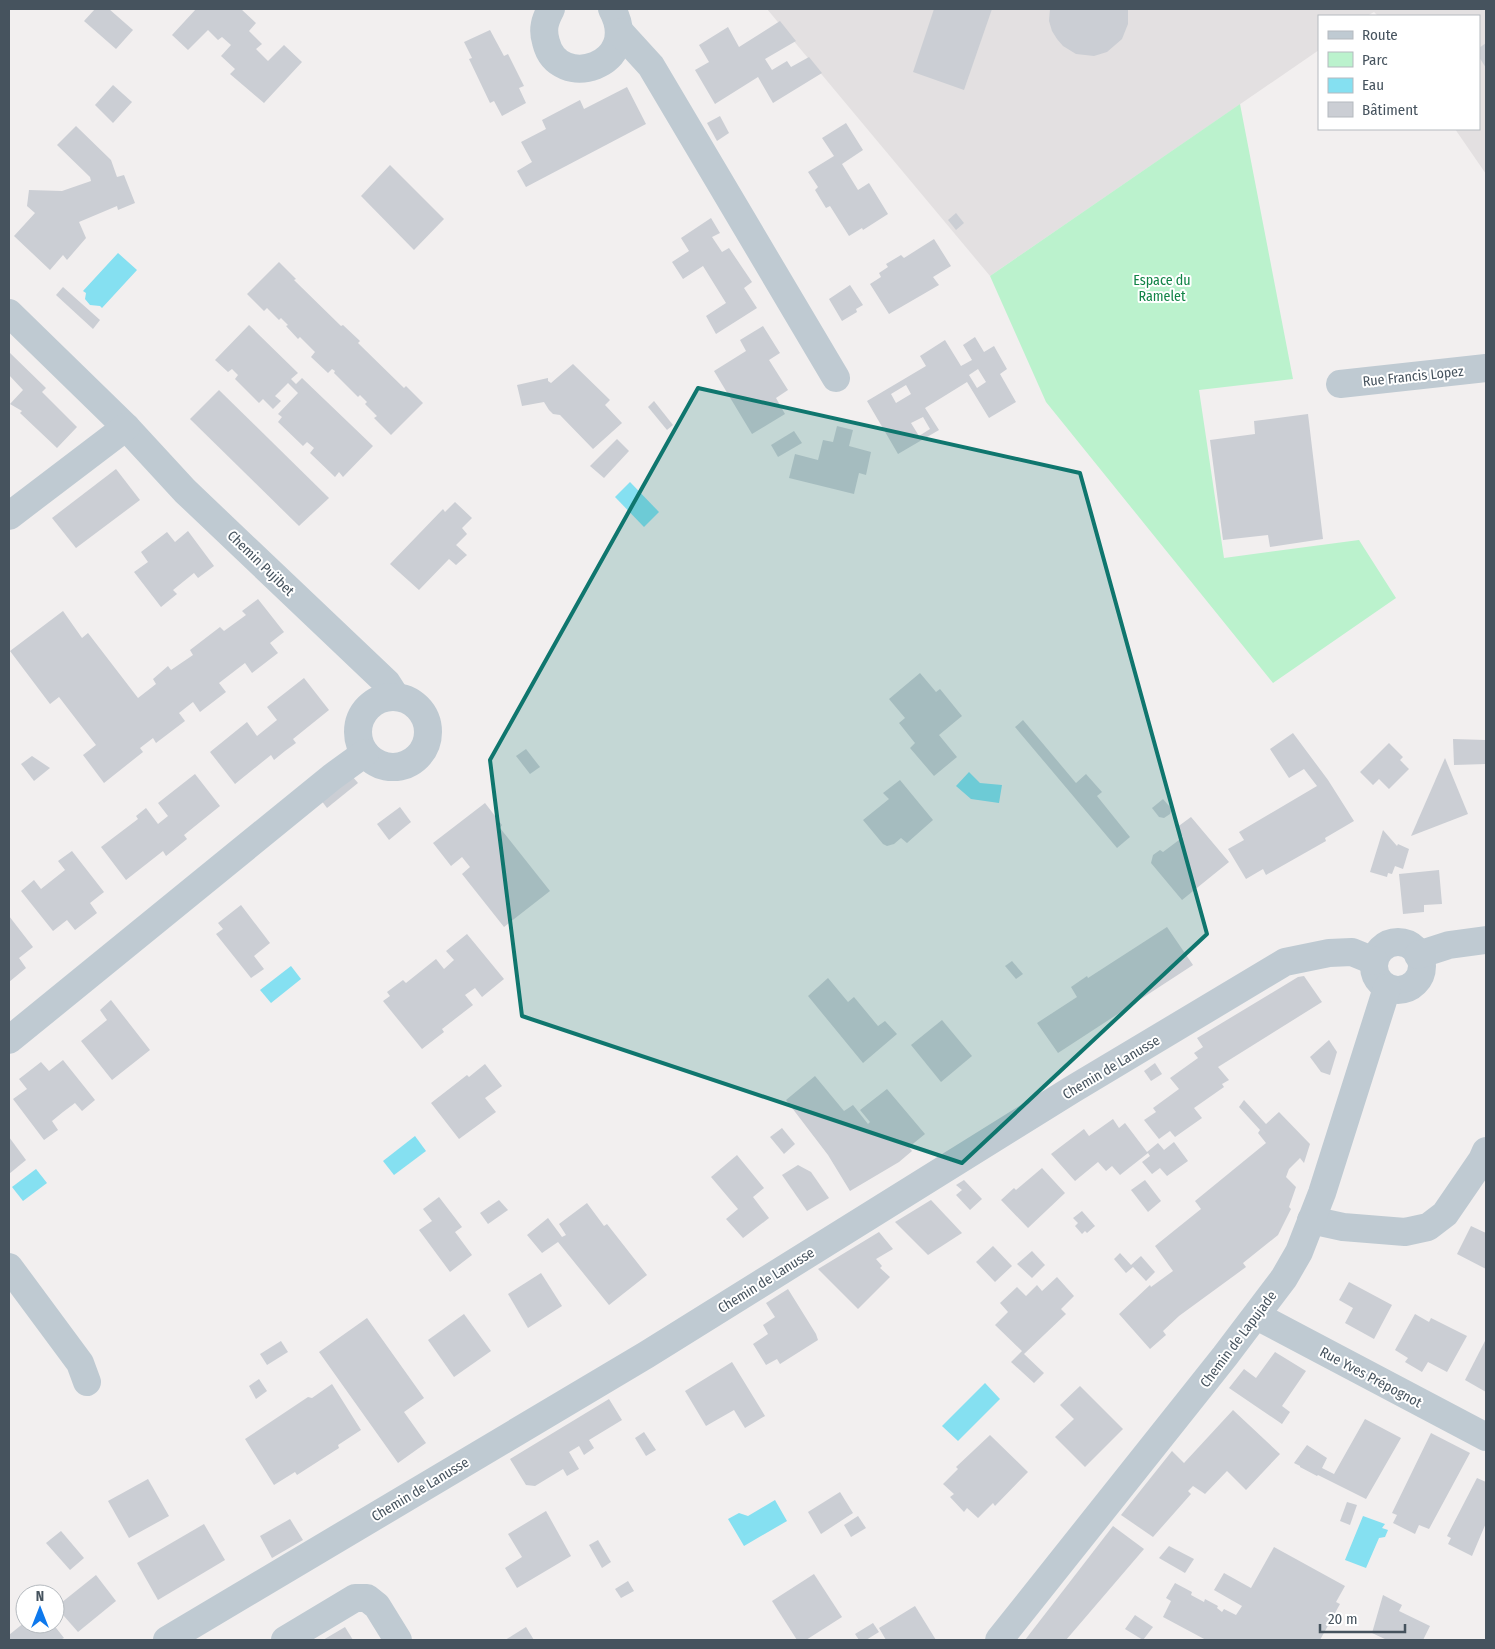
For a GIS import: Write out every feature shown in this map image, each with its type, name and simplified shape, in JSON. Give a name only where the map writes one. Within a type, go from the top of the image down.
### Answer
[{"type":"street","points":[[551,9],[545,19],[544,33],[547,47],[556,59],[568,66],[582,69],[596,66],[608,58],[616,46],[616,20]]},
{"type":"street","points":[[616,20],[651,66],[836,378]]},
{"type":"street","name":"Chemin Pujibet","points":[[9,313],[126,427],[185,490],[388,683],[396,697],[407,700],[424,715],[428,738],[424,749],[417,758],[407,765],[384,766],[373,761],[365,753]]},
{"type":"street","name":"Rue Francis Lopez","points":[[1340,384],[1486,368]]},
{"type":"street","points":[[9,516],[126,427]]},
{"type":"street","points":[[9,1040],[332,777],[365,753],[359,743],[358,731],[360,720],[365,710],[374,702],[396,697]]},
{"type":"street","points":[[1418,955],[1449,945],[1486,940]]},
{"type":"street","points":[[1398,942],[1413,948],[1418,955],[1422,968],[1417,980],[1406,988],[1400,990],[1387,988],[1376,977],[1374,962],[1382,948],[1398,942]]},
{"type":"street","name":"Chemin de Lanusse","points":[[167,1640],[646,1355],[1073,1089],[1285,962],[1329,953],[1352,952],[1374,962]]},
{"type":"street","name":"Chemin de Lapujade","points":[[999,1640],[1257,1316],[1284,1278],[1299,1252],[1322,1193],[1387,988]]},
{"type":"street","points":[[1311,1220],[1343,1226],[1405,1232],[1428,1227],[1445,1214],[1482,1160],[1486,1151]]},
{"type":"street","points":[[9,1268],[80,1363],[87,1382]]},
{"type":"street","name":"Rue Yves Prépognot","points":[[1257,1316],[1486,1437]]},
{"type":"street","points":[[285,1640],[355,1598],[368,1598],[377,1606],[398,1640]]},
{"type":"highlighted area","points":[[698,388],[1080,473],[1207,934],[962,1163],[522,1016],[490,760]]},
{"type":"shaded area","points":[[767,9],[1486,9],[1486,174],[1456,130],[1480,130],[1480,15],[1377,15],[1374,12],[1369,15],[1318,15],[1318,51],[990,276]]},
{"type":"green space","name":"Espace du Ramelet","points":[[1240,104],[1293,379],[1199,390],[1224,558],[1359,540],[1396,598],[1273,683],[1046,402],[990,276]]},
{"type":"water","points":[[118,253],[137,270],[102,308],[90,305],[85,299],[86,293],[83,291]]},
{"type":"water","points":[[630,482],[659,512],[644,527],[615,497]]},
{"type":"water","points":[[969,772],[980,783],[1002,785],[999,803],[971,799],[956,786]]},
{"type":"water","points":[[291,966],[301,979],[271,1003],[260,990]]},
{"type":"water","points":[[415,1136],[426,1151],[394,1175],[383,1161]]},
{"type":"water","points":[[36,1169],[47,1183],[23,1201],[12,1187]]},
{"type":"water","points":[[985,1383],[1000,1399],[958,1441],[942,1426]]},
{"type":"water","points":[[775,1500],[787,1521],[744,1546],[728,1519],[739,1513],[748,1516]]},
{"type":"water","points":[[1363,1516],[1385,1524],[1382,1528],[1388,1530],[1385,1537],[1379,1538],[1366,1568],[1345,1560]]},
{"type":"building","points":[[95,9],[109,9],[133,30],[116,49],[84,21]]},
{"type":"building","points":[[196,9],[241,9],[256,23],[249,31],[262,44],[256,49],[268,61],[284,45],[302,62],[264,103],[230,74],[235,69],[221,56],[231,45],[222,37],[218,40],[208,30],[188,50],[172,35]]},
{"type":"building","points":[[934,9],[992,9],[964,90],[913,72]]},
{"type":"building","points":[[1050,9],[1128,9],[1128,24],[1122,39],[1107,52],[1094,56],[1076,54],[1063,46],[1052,31],[1049,21]]},
{"type":"building","points":[[780,21],[796,41],[765,59],[772,70],[787,61],[791,67],[809,57],[822,73],[773,103],[758,77],[715,104],[695,70],[709,62],[699,45],[728,27],[739,47]]},
{"type":"building","points":[[490,30],[504,56],[508,54],[524,86],[519,88],[526,103],[502,116],[494,101],[490,103],[469,59],[472,58],[464,42]]},
{"type":"building","points":[[1486,43],[1486,68],[1480,59],[1480,47]]},
{"type":"building","points":[[113,85],[132,102],[113,123],[95,105]]},
{"type":"building","points":[[627,87],[646,124],[526,187],[517,171],[532,162],[521,142],[546,129],[542,120],[580,100],[584,109]]},
{"type":"building","points":[[720,116],[729,133],[717,141],[707,123]]},
{"type":"building","points":[[846,123],[863,150],[842,164],[858,190],[869,183],[888,214],[863,230],[862,228],[849,236],[830,206],[826,208],[815,190],[818,187],[808,172],[834,156],[822,138]]},
{"type":"building","points":[[76,126],[111,160],[117,177],[124,175],[135,203],[118,210],[117,206],[79,222],[86,238],[67,260],[63,255],[50,270],[14,236],[35,213],[27,206],[29,190],[62,191],[91,181],[90,177],[57,145]]},
{"type":"building","points":[[390,165],[444,219],[414,250],[361,196]]},
{"type":"building","points":[[956,213],[964,223],[956,230],[948,220]]},
{"type":"building","points":[[711,218],[720,233],[712,237],[722,252],[729,248],[752,282],[744,288],[757,308],[716,334],[706,316],[726,303],[703,266],[683,279],[672,262],[689,251],[681,238]]},
{"type":"building","points":[[934,239],[951,266],[933,277],[939,285],[889,314],[870,284],[881,277],[879,273],[888,267],[886,264],[901,255],[904,258]]},
{"type":"building","points":[[279,262],[296,279],[294,280],[341,326],[343,325],[360,341],[358,343],[404,388],[406,386],[423,403],[391,435],[374,418],[377,416],[365,404],[367,402],[360,395],[358,397],[334,373],[335,371],[332,369],[328,373],[311,357],[315,352],[300,337],[298,339],[281,318],[279,320],[267,308],[264,311],[247,294]]},
{"type":"building","points":[[850,285],[863,305],[856,309],[857,312],[842,321],[829,299]]},
{"type":"building","points":[[63,287],[100,320],[93,329],[56,295]]},
{"type":"building","points":[[249,325],[298,373],[291,379],[296,384],[302,378],[373,446],[343,477],[339,472],[335,477],[310,453],[314,448],[307,442],[303,446],[278,422],[282,417],[278,414],[298,393],[288,383],[275,396],[281,401],[273,409],[263,399],[259,403],[235,379],[238,375],[232,369],[228,372],[215,360]]},
{"type":"building","points":[[763,326],[780,353],[769,360],[788,390],[776,398],[785,414],[752,434],[714,371],[746,351],[740,340]]},
{"type":"building","points":[[975,337],[984,352],[994,346],[1007,369],[1000,374],[1016,402],[989,418],[967,382],[925,408],[939,430],[898,454],[867,401],[926,366],[920,356],[945,340],[961,366],[972,360],[963,345]],"holes":[[[978,369],[986,382],[977,388],[969,375]],[[906,385],[911,394],[896,403],[891,394]],[[923,417],[930,429],[919,436],[911,423]]]},
{"type":"building","points":[[9,352],[46,388],[42,392],[77,427],[57,448],[20,413],[22,411],[10,404],[23,390],[9,375]]},
{"type":"building","points":[[573,364],[610,400],[605,405],[622,423],[593,449],[560,415],[553,414],[544,402],[522,406],[517,385],[548,378],[548,381],[551,383]]},
{"type":"building","points":[[219,390],[329,498],[299,526],[190,419]]},
{"type":"building","points":[[654,401],[673,425],[667,430],[648,407]]},
{"type":"building","points":[[1308,414],[1323,539],[1270,547],[1268,535],[1223,540],[1210,440],[1255,434],[1254,421]]},
{"type":"building","points":[[837,426],[853,430],[849,446],[871,452],[866,475],[859,473],[854,494],[789,478],[795,454],[818,460],[823,440],[833,442]]},
{"type":"building","points":[[794,431],[802,443],[778,457],[771,445]]},
{"type":"building","points":[[617,439],[629,451],[604,478],[590,466]]},
{"type":"building","points":[[116,469],[140,500],[76,548],[52,518]]},
{"type":"building","points":[[455,502],[472,518],[462,528],[467,534],[456,545],[467,555],[456,565],[449,559],[419,590],[390,564],[443,509],[445,512]]},
{"type":"building","points":[[188,531],[214,566],[198,578],[194,573],[173,590],[177,594],[161,607],[134,572],[148,562],[141,552],[167,532],[175,542]]},
{"type":"building","points":[[258,599],[284,632],[270,643],[278,653],[252,673],[245,663],[219,683],[226,692],[200,712],[193,702],[179,713],[185,721],[156,743],[153,738],[140,748],[143,752],[104,783],[83,755],[96,745],[59,697],[50,704],[10,651],[63,611],[82,638],[88,633],[138,698],[156,684],[153,679],[168,666],[171,670],[193,655],[190,650],[220,627],[224,631],[246,615],[242,611]]},
{"type":"building","points":[[920,673],[936,692],[940,689],[962,716],[939,735],[957,757],[934,776],[910,748],[915,743],[899,723],[905,718],[889,699]]},
{"type":"building","points":[[304,678],[329,710],[293,739],[296,743],[274,760],[271,755],[235,784],[210,752],[247,722],[257,736],[277,720],[267,707]]},
{"type":"building","points":[[1023,720],[1076,783],[1086,774],[1102,792],[1097,796],[1130,837],[1117,848],[1015,727]]},
{"type":"building","points":[[1293,733],[1328,780],[1354,821],[1325,838],[1326,841],[1266,875],[1263,869],[1246,879],[1228,849],[1244,840],[1239,832],[1317,786],[1304,769],[1289,778],[1270,749]]},
{"type":"building","points":[[1453,739],[1486,740],[1486,764],[1454,765]]},
{"type":"building","points":[[1389,743],[1403,757],[1400,760],[1409,769],[1389,789],[1379,779],[1373,785],[1360,772]]},
{"type":"building","points":[[526,749],[540,767],[530,774],[516,756]]},
{"type":"building","points":[[32,756],[50,768],[34,781],[21,764]]},
{"type":"building","points":[[1445,758],[1468,814],[1411,836]]},
{"type":"building","points":[[195,774],[220,806],[184,835],[187,839],[166,856],[163,851],[126,880],[101,847],[138,819],[136,816],[146,808],[158,824],[168,816],[158,803]]},
{"type":"building","points":[[352,776],[358,783],[327,808],[321,800]]},
{"type":"building","points":[[900,780],[933,820],[907,843],[901,838],[894,844],[887,846],[883,844],[863,820],[889,799],[883,793]]},
{"type":"building","points":[[1163,799],[1171,811],[1164,818],[1159,817],[1152,808]]},
{"type":"building","points":[[485,803],[502,825],[500,828],[550,891],[504,927],[462,874],[470,867],[462,857],[451,866],[433,843]]},
{"type":"building","points":[[400,807],[411,822],[389,840],[377,824]]},
{"type":"building","points":[[1191,817],[1229,862],[1182,900],[1151,863],[1153,855],[1160,850],[1163,852],[1183,837],[1176,828]]},
{"type":"building","points":[[1383,830],[1397,846],[1398,844],[1409,849],[1403,869],[1395,866],[1392,874],[1388,873],[1387,877],[1370,872]]},
{"type":"building","points":[[72,851],[104,892],[90,903],[97,913],[75,930],[67,920],[53,931],[21,891],[34,880],[41,889],[65,870],[58,861]]},
{"type":"building","points":[[1439,870],[1442,904],[1424,905],[1424,912],[1403,914],[1399,874]]},
{"type":"building","points":[[241,905],[270,943],[254,956],[264,969],[251,978],[216,934],[223,929],[218,923]]},
{"type":"building","points":[[9,916],[33,947],[19,958],[26,968],[9,982]]},
{"type":"building","points":[[1167,927],[1193,965],[1058,1053],[1037,1023],[1077,997],[1071,987]]},
{"type":"building","points":[[467,934],[504,979],[482,997],[475,988],[465,995],[473,1005],[442,1029],[444,1032],[422,1049],[383,1001],[390,996],[387,992],[403,980],[406,983],[436,959],[444,969],[454,960],[446,951]]},
{"type":"building","points":[[1012,961],[1023,974],[1016,979],[1005,966]]},
{"type":"building","points":[[1304,976],[1322,1002],[1218,1067],[1229,1080],[1222,1084],[1224,1087],[1194,1108],[1202,1118],[1175,1137],[1170,1131],[1159,1139],[1144,1120],[1156,1112],[1153,1108],[1179,1089],[1170,1078],[1198,1058],[1194,1053],[1203,1047],[1197,1038],[1298,977]]},
{"type":"building","points":[[828,978],[848,1002],[854,997],[878,1026],[885,1021],[897,1034],[863,1063],[808,996]]},
{"type":"building","points":[[111,1000],[150,1050],[112,1080],[81,1041],[107,1020],[100,1010]]},
{"type":"building","points":[[942,1020],[972,1056],[941,1082],[911,1045]]},
{"type":"building","points":[[1329,1040],[1337,1052],[1330,1075],[1321,1072],[1310,1057]]},
{"type":"building","points":[[63,1060],[95,1100],[82,1111],[75,1103],[63,1112],[52,1121],[58,1130],[44,1140],[13,1099],[27,1089],[19,1079],[41,1062],[49,1071]]},
{"type":"building","points":[[1155,1063],[1162,1074],[1151,1081],[1144,1071]]},
{"type":"building","points":[[485,1064],[502,1086],[485,1098],[496,1112],[459,1139],[431,1103],[467,1075],[469,1077]]},
{"type":"building","points":[[815,1076],[844,1111],[853,1105],[868,1124],[870,1122],[860,1110],[887,1089],[925,1134],[909,1147],[912,1151],[899,1162],[850,1191],[828,1155],[786,1100]]},
{"type":"building","points":[[1244,1100],[1266,1124],[1279,1112],[1310,1144],[1304,1163],[1300,1158],[1289,1169],[1286,1177],[1296,1187],[1289,1207],[1291,1209],[1278,1235],[1243,1263],[1246,1267],[1179,1316],[1163,1331],[1166,1335],[1150,1349],[1119,1314],[1150,1285],[1151,1287],[1173,1271],[1155,1246],[1201,1209],[1195,1201],[1266,1143],[1258,1133],[1260,1130],[1239,1107]]},
{"type":"building","points":[[1113,1119],[1119,1128],[1125,1123],[1147,1152],[1158,1143],[1164,1150],[1174,1142],[1188,1161],[1167,1176],[1160,1168],[1152,1174],[1142,1162],[1150,1156],[1148,1153],[1120,1175],[1112,1166],[1106,1171],[1098,1162],[1075,1181],[1051,1154],[1084,1129],[1089,1136]]},
{"type":"building","points":[[782,1128],[795,1144],[784,1154],[770,1137]]},
{"type":"building","points":[[9,1137],[26,1160],[9,1174]]},
{"type":"building","points":[[737,1155],[764,1188],[753,1197],[769,1218],[743,1238],[726,1219],[738,1209],[711,1177]]},
{"type":"building","points":[[798,1165],[811,1172],[829,1198],[807,1211],[782,1175]]},
{"type":"building","points":[[1042,1168],[1065,1193],[1028,1228],[1001,1200]]},
{"type":"building","points":[[964,1180],[982,1199],[970,1210],[956,1195],[962,1190],[956,1185]]},
{"type":"building","points":[[1145,1180],[1161,1201],[1148,1212],[1131,1190]]},
{"type":"building","points":[[439,1197],[462,1227],[455,1232],[472,1255],[450,1272],[419,1230],[432,1221],[423,1209]]},
{"type":"building","points":[[499,1200],[508,1210],[488,1224],[480,1213]]},
{"type":"building","points":[[931,1200],[962,1233],[928,1255],[895,1222]]},
{"type":"building","points":[[587,1203],[604,1226],[607,1224],[647,1275],[609,1305],[558,1242],[542,1253],[527,1235],[548,1218],[562,1237],[566,1235],[559,1224]]},
{"type":"building","points":[[1082,1211],[1095,1226],[1087,1233],[1085,1231],[1082,1234],[1075,1226],[1078,1223],[1073,1218]]},
{"type":"building","points":[[1471,1226],[1486,1233],[1486,1269],[1457,1254]]},
{"type":"building","points":[[879,1232],[893,1249],[876,1259],[882,1266],[880,1268],[890,1277],[858,1309],[818,1269]]},
{"type":"building","points":[[993,1246],[1012,1266],[995,1282],[976,1262]]},
{"type":"building","points":[[1032,1251],[1045,1265],[1032,1278],[1017,1264]]},
{"type":"building","points":[[1120,1253],[1131,1265],[1141,1256],[1155,1272],[1146,1281],[1133,1267],[1126,1273],[1114,1259]]},
{"type":"building","points":[[541,1273],[562,1306],[528,1328],[508,1294]]},
{"type":"building","points":[[1057,1277],[1074,1296],[1061,1309],[1066,1314],[1024,1354],[1044,1373],[1034,1383],[1011,1362],[1022,1351],[995,1325],[1008,1312],[1000,1303],[1017,1287],[1026,1296],[1037,1285],[1042,1291]]},
{"type":"building","points":[[1349,1282],[1392,1305],[1374,1339],[1345,1323],[1353,1308],[1339,1300]]},
{"type":"building","points":[[788,1289],[818,1340],[780,1364],[777,1359],[766,1365],[753,1344],[768,1334],[763,1325],[775,1317],[766,1303]]},
{"type":"building","points":[[464,1314],[491,1351],[454,1377],[428,1340]]},
{"type":"building","points":[[1415,1314],[1429,1322],[1431,1318],[1467,1336],[1447,1372],[1428,1362],[1422,1372],[1405,1362],[1408,1358],[1395,1350]]},
{"type":"building","points":[[367,1318],[424,1398],[404,1412],[426,1443],[398,1463],[319,1352]]},
{"type":"building","points":[[1486,1339],[1486,1392],[1465,1380]]},
{"type":"building","points":[[281,1341],[288,1352],[267,1365],[260,1354]]},
{"type":"building","points":[[1275,1352],[1306,1371],[1282,1406],[1290,1412],[1282,1424],[1229,1388],[1244,1369],[1256,1378]]},
{"type":"building","points":[[732,1362],[765,1416],[745,1428],[734,1410],[706,1426],[685,1391]]},
{"type":"building","points":[[259,1379],[267,1391],[256,1399],[249,1386]]},
{"type":"building","points":[[332,1384],[361,1430],[338,1445],[339,1448],[297,1475],[295,1472],[274,1485],[245,1439],[308,1397],[312,1398]]},
{"type":"building","points":[[1080,1386],[1123,1429],[1085,1467],[1055,1437],[1074,1419],[1060,1405]]},
{"type":"building","points":[[609,1399],[622,1420],[589,1440],[594,1448],[584,1455],[579,1446],[569,1452],[579,1469],[567,1476],[563,1469],[535,1486],[526,1485],[510,1459]]},
{"type":"building","points":[[1233,1410],[1280,1454],[1246,1490],[1227,1471],[1205,1494],[1193,1486],[1188,1491],[1191,1494],[1153,1537],[1121,1515],[1172,1451],[1184,1463]]},
{"type":"building","points":[[1365,1419],[1401,1438],[1366,1499],[1294,1463],[1307,1445],[1327,1458],[1322,1468],[1334,1474]]},
{"type":"building","points":[[644,1432],[656,1450],[646,1456],[635,1438]]},
{"type":"building","points":[[1431,1433],[1470,1453],[1429,1529],[1419,1525],[1415,1534],[1393,1523],[1397,1515],[1392,1513]]},
{"type":"building","points":[[990,1435],[1028,1472],[995,1506],[993,1503],[978,1518],[967,1508],[964,1512],[950,1497],[954,1494],[943,1484],[958,1469],[956,1467]]},
{"type":"building","points":[[1477,1478],[1486,1482],[1486,1523],[1472,1556],[1448,1544],[1451,1538],[1447,1536]]},
{"type":"building","points":[[148,1479],[169,1516],[129,1538],[108,1501]]},
{"type":"building","points":[[840,1492],[853,1513],[821,1534],[808,1512]]},
{"type":"building","points":[[1347,1502],[1357,1505],[1350,1525],[1340,1521]]},
{"type":"building","points":[[546,1511],[571,1556],[517,1588],[505,1568],[522,1557],[508,1534]]},
{"type":"building","points":[[858,1516],[866,1528],[851,1537],[844,1525]]},
{"type":"building","points":[[290,1519],[303,1540],[272,1558],[260,1536]]},
{"type":"building","points":[[204,1524],[225,1560],[158,1600],[137,1563]]},
{"type":"building","points":[[1113,1526],[1144,1549],[1066,1640],[1025,1640]]},
{"type":"building","points":[[61,1531],[84,1558],[70,1570],[46,1543]]},
{"type":"building","points":[[598,1540],[611,1562],[602,1568],[589,1545]]},
{"type":"building","points":[[1169,1546],[1194,1559],[1185,1573],[1159,1558]]},
{"type":"building","points":[[1274,1547],[1345,1586],[1336,1602],[1340,1604],[1320,1640],[1206,1640],[1163,1617],[1171,1601],[1166,1598],[1175,1583],[1192,1592],[1191,1595],[1204,1602],[1205,1599],[1218,1606],[1217,1608],[1222,1612],[1224,1609],[1236,1615],[1242,1606],[1214,1590],[1224,1573],[1251,1588]]},
{"type":"building","points":[[814,1574],[842,1617],[806,1640],[797,1640],[772,1601]]},
{"type":"building","points":[[96,1575],[116,1601],[78,1632],[65,1617],[65,1600]]},
{"type":"building","points":[[628,1581],[634,1591],[621,1598],[615,1589]]},
{"type":"building","points":[[1383,1595],[1402,1605],[1399,1611],[1430,1626],[1423,1640],[1387,1640],[1372,1633]]},
{"type":"building","points":[[915,1606],[936,1640],[886,1640],[879,1628]]},
{"type":"building","points":[[1135,1615],[1153,1627],[1143,1640],[1125,1629]]},
{"type":"building","points":[[873,1623],[879,1632],[866,1640],[859,1640],[855,1634]]},
{"type":"building","points":[[345,1627],[353,1640],[323,1640]]},
{"type":"building","points":[[526,1627],[534,1640],[505,1640]]},
{"type":"building","points":[[15,1630],[15,1634],[61,1634],[64,1638],[60,1640],[9,1640],[9,1635]]}]
